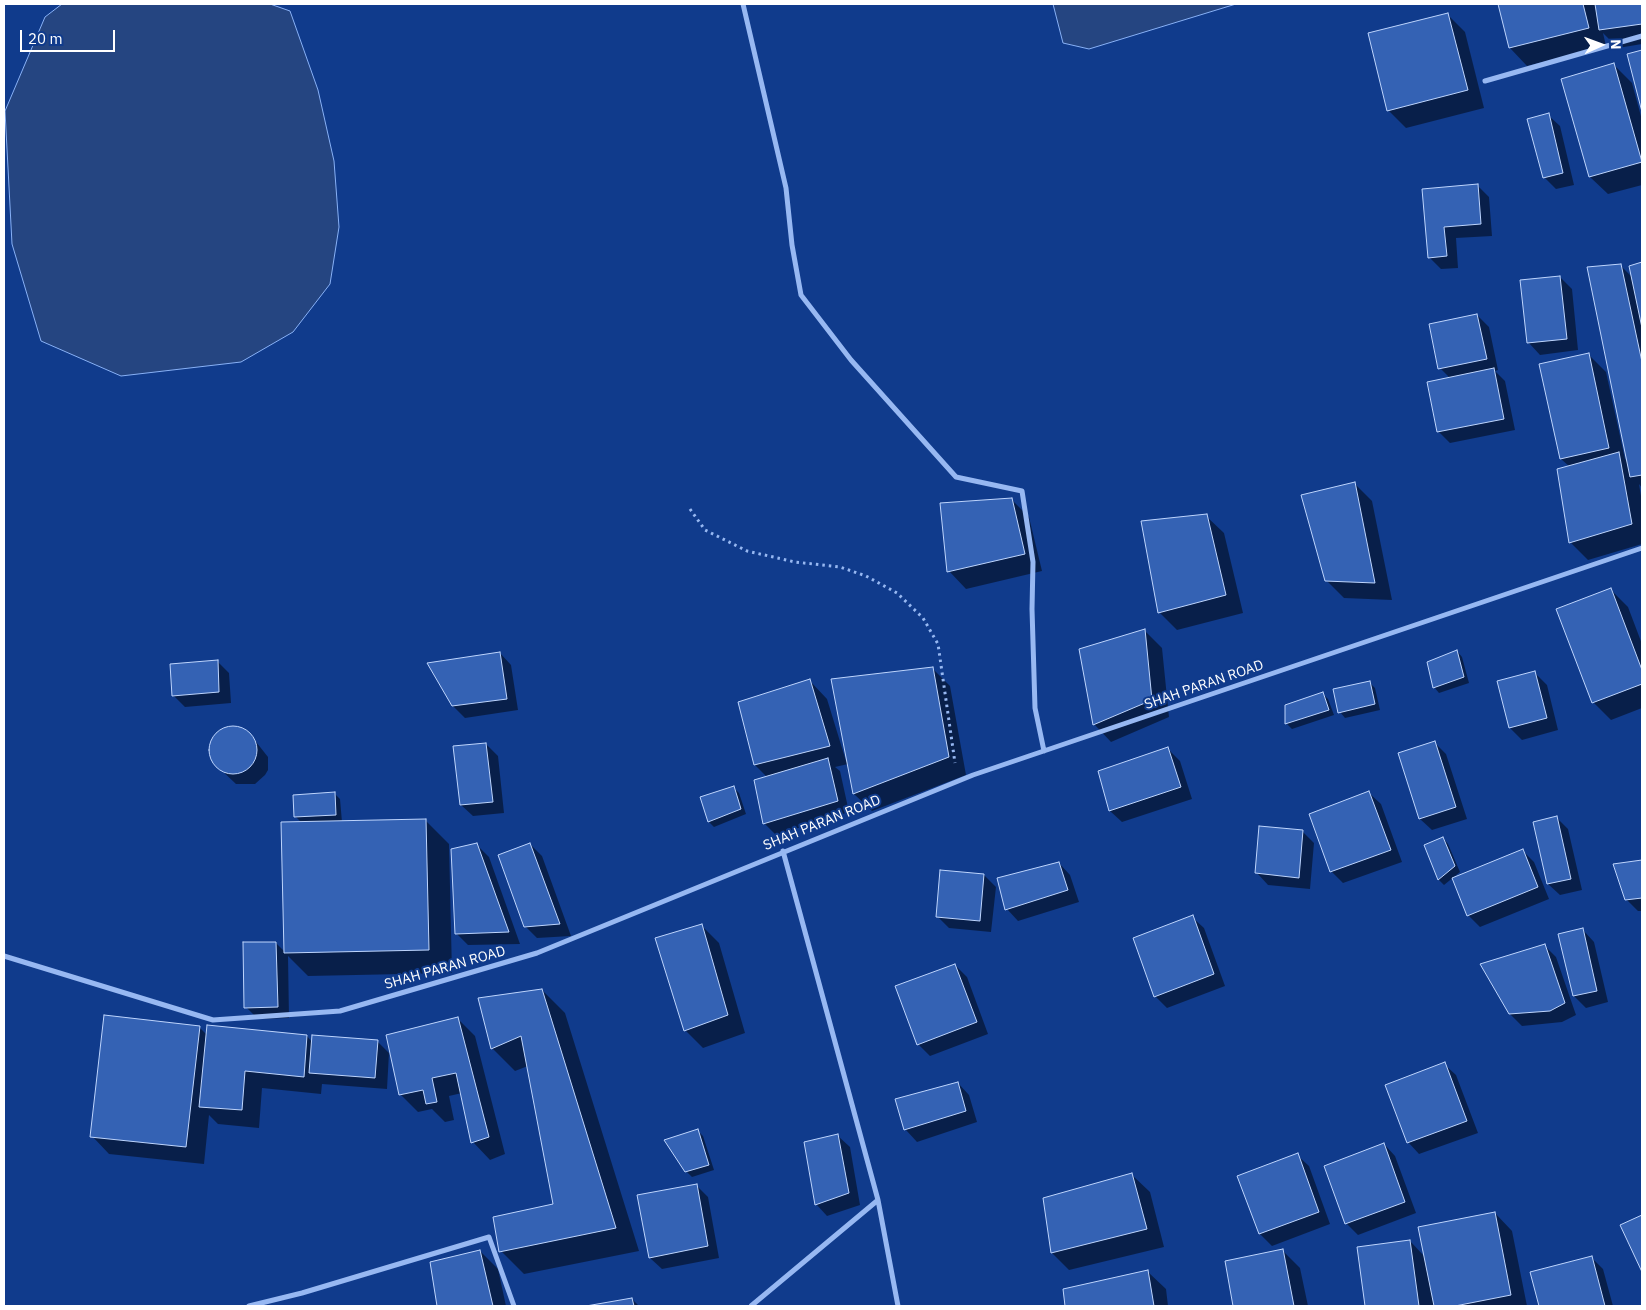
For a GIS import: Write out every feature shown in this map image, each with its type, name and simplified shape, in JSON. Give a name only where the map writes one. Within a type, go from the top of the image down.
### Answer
[{"type":"street","points":[[742,4],[786,188],[792,245],[801,296],[851,360],[956,477],[1022,491],[1033,562],[1032,609],[1035,708],[1044,751]]},
{"type":"street","points":[[1484,81],[1642,36]]},
{"type":"street","name":"SHAH PARAN ROAD","points":[[4,956],[213,1020],[340,1011],[537,952],[958,781],[1642,548]]},
{"type":"street","points":[[783,851],[878,1200],[898,1306]]},
{"type":"street","points":[[751,1306],[878,1200]]},
{"type":"street","points":[[249,1306],[302,1293],[489,1237],[514,1306]]},
{"type":"path","points":[[690,509],[705,530],[728,544],[770,558],[840,567],[866,576],[897,593],[923,618],[938,644],[958,781]]},
{"type":"water","points":[[62,4],[270,4],[290,11],[318,90],[334,161],[339,227],[330,284],[293,332],[241,362],[121,376],[41,341],[12,244],[5,111],[45,17]]},
{"type":"water","points":[[1053,4],[1236,4],[1089,49],[1063,43]]},
{"type":"building","points":[[1498,4],[1583,4],[1589,28],[1509,48]]},
{"type":"building","points":[[1595,4],[1642,4],[1642,24],[1599,30]]},
{"type":"building","points":[[1448,13],[1468,90],[1387,111],[1368,33]]},
{"type":"building","points":[[1642,50],[1642,112],[1627,54]]},
{"type":"building","points":[[1614,63],[1642,162],[1589,177],[1561,79]]},
{"type":"building","points":[[1549,113],[1563,173],[1543,178],[1527,119]]},
{"type":"building","points":[[1478,184],[1481,224],[1444,227],[1447,256],[1428,258],[1422,189]]},
{"type":"building","points":[[1642,262],[1642,328],[1629,266]]},
{"type":"building","points":[[1621,264],[1642,362],[1642,475],[1630,477],[1587,267]]},
{"type":"building","points":[[1560,276],[1567,339],[1527,343],[1520,280]]},
{"type":"building","points":[[1477,314],[1487,359],[1438,369],[1429,324]]},
{"type":"building","points":[[1589,353],[1609,448],[1560,459],[1539,364]]},
{"type":"building","points":[[1494,368],[1504,419],[1437,432],[1427,382]]},
{"type":"building","points":[[1619,452],[1632,524],[1569,543],[1557,469]]},
{"type":"building","points":[[1355,482],[1375,583],[1325,581],[1301,495]]},
{"type":"building","points":[[1012,498],[1025,554],[947,572],[940,503]]},
{"type":"building","points":[[1207,514],[1226,595],[1158,613],[1141,521]]},
{"type":"building","points":[[1611,588],[1642,670],[1642,684],[1592,703],[1556,609]]},
{"type":"building","points":[[1145,629],[1152,700],[1093,725],[1079,649]]},
{"type":"building","points":[[1457,650],[1464,677],[1433,688],[1427,662]]},
{"type":"building","points":[[500,652],[507,699],[452,706],[427,663]]},
{"type":"building","points":[[218,660],[219,692],[172,696],[170,664]]},
{"type":"building","points":[[933,667],[949,757],[853,794],[831,679]]},
{"type":"building","points":[[1535,671],[1547,718],[1509,728],[1497,681]]},
{"type":"building","points":[[810,679],[830,746],[754,765],[738,702]]},
{"type":"building","points":[[1370,681],[1375,704],[1338,713],[1333,689]]},
{"type":"building","points":[[1323,692],[1329,710],[1285,724],[1285,705]]},
{"type":"building","points":[[228,726],[238,726],[250,733],[257,745],[257,755],[250,767],[238,774],[228,774],[220,770],[213,763],[209,755],[209,745],[213,737],[220,730]]},
{"type":"building","points":[[1435,741],[1456,807],[1419,819],[1398,753]]},
{"type":"building","points":[[486,743],[493,802],[460,805],[453,746]]},
{"type":"building","points":[[1168,747],[1181,787],[1109,811],[1098,771]]},
{"type":"building","points":[[828,758],[838,801],[763,824],[754,780]]},
{"type":"building","points":[[734,786],[741,809],[708,822],[700,797]]},
{"type":"building","points":[[1369,791],[1391,850],[1330,872],[1309,814]]},
{"type":"building","points":[[335,792],[336,815],[294,817],[293,795]]},
{"type":"building","points":[[1557,816],[1571,879],[1547,884],[1533,822]]},
{"type":"building","points":[[426,819],[429,950],[284,953],[281,822]]},
{"type":"building","points":[[1259,826],[1303,830],[1299,878],[1255,873]]},
{"type":"building","points":[[1443,837],[1455,866],[1438,880],[1424,845]]},
{"type":"building","points":[[477,843],[509,932],[455,934],[451,849]]},
{"type":"building","points":[[530,843],[560,924],[524,927],[498,855]]},
{"type":"building","points":[[1523,849],[1538,887],[1467,916],[1452,878]]},
{"type":"building","points":[[1642,860],[1642,898],[1625,900],[1613,864]]},
{"type":"building","points":[[1059,862],[1068,890],[1005,910],[997,878]]},
{"type":"building","points":[[940,870],[984,874],[980,921],[936,917]]},
{"type":"building","points":[[1193,915],[1214,974],[1154,997],[1133,938]]},
{"type":"building","points":[[702,924],[728,1015],[684,1031],[655,938]]},
{"type":"building","points":[[1583,928],[1597,991],[1573,996],[1558,934]]},
{"type":"building","points":[[243,942],[276,942],[278,1007],[244,1008]]},
{"type":"building","points":[[1545,944],[1565,1003],[1550,1011],[1509,1014],[1480,964]]},
{"type":"building","points":[[955,964],[977,1022],[917,1045],[895,986]]},
{"type":"building","points":[[542,989],[616,1228],[499,1252],[493,1217],[553,1204],[521,1036],[491,1049],[478,998]]},
{"type":"building","points":[[104,1015],[200,1026],[186,1147],[90,1137]]},
{"type":"building","points":[[458,1017],[489,1137],[471,1143],[456,1073],[432,1078],[437,1102],[426,1104],[423,1090],[399,1095],[386,1035]]},
{"type":"building","points":[[207,1025],[307,1035],[304,1077],[245,1071],[242,1110],[199,1107]]},
{"type":"building","points":[[312,1035],[378,1040],[375,1078],[309,1073]]},
{"type":"building","points":[[1445,1062],[1467,1121],[1407,1143],[1385,1085]]},
{"type":"building","points":[[958,1082],[966,1111],[904,1130],[895,1099]]},
{"type":"building","points":[[698,1129],[709,1165],[685,1172],[664,1140]]},
{"type":"building","points":[[838,1134],[849,1193],[815,1205],[804,1142]]},
{"type":"building","points":[[1384,1143],[1405,1202],[1345,1224],[1324,1166]]},
{"type":"building","points":[[1298,1153],[1319,1212],[1259,1234],[1237,1176]]},
{"type":"building","points":[[1132,1173],[1147,1229],[1051,1253],[1043,1198]]},
{"type":"building","points":[[697,1184],[708,1246],[649,1258],[637,1195]]},
{"type":"building","points":[[1495,1212],[1511,1295],[1455,1306],[1434,1306],[1418,1227]]},
{"type":"building","points":[[1642,1215],[1642,1272],[1620,1225]]},
{"type":"building","points":[[1410,1240],[1419,1306],[1365,1306],[1357,1247]]},
{"type":"building","points":[[1283,1249],[1294,1306],[1233,1306],[1225,1261]]},
{"type":"building","points":[[480,1250],[493,1306],[437,1306],[430,1262]]},
{"type":"building","points":[[1592,1256],[1605,1306],[1539,1306],[1530,1272]]},
{"type":"building","points":[[1148,1270],[1154,1306],[1065,1306],[1063,1289]]},
{"type":"building","points":[[632,1298],[634,1306],[586,1306]]}]
